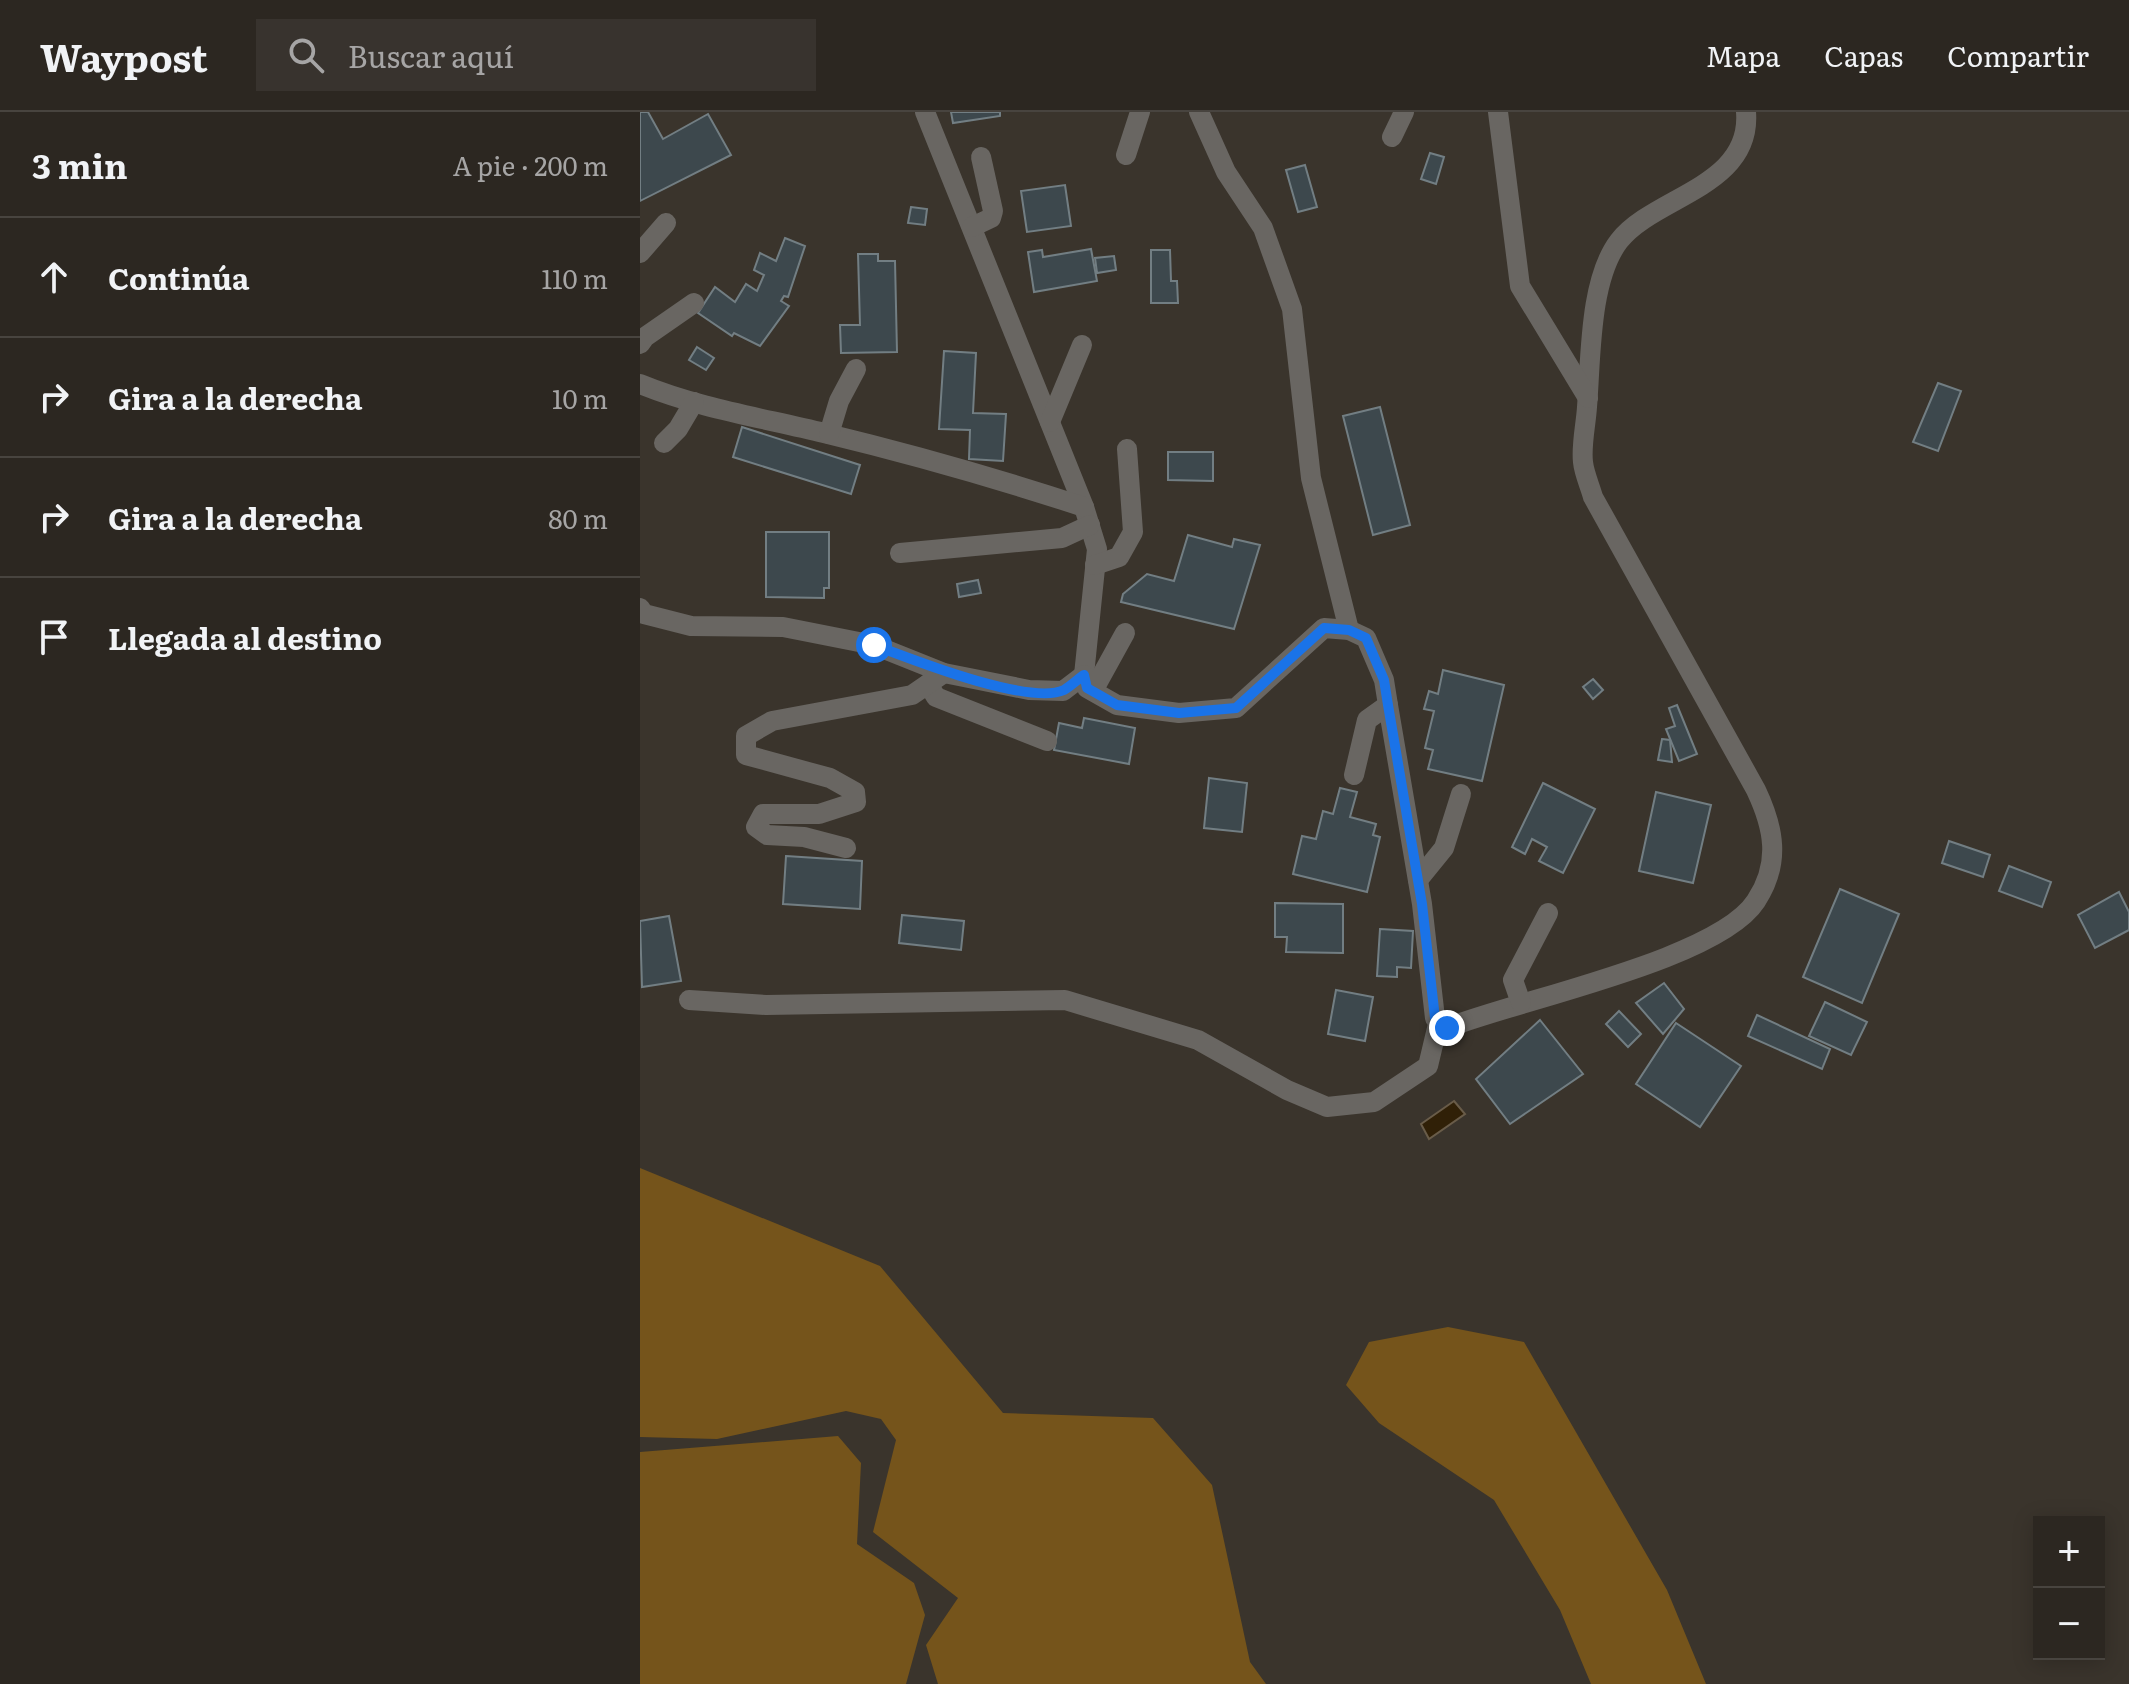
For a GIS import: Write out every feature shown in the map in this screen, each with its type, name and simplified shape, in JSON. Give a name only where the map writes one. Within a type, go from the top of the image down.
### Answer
[{"type":"street","points":[[925,112],[1087,516],[1097,549],[1089,683]]},
{"type":"street","points":[[1126,155],[1140,112]]},
{"type":"street","points":[[1199,112],[1226,172],[1263,228],[1292,309],[1311,478],[1349,630]]},
{"type":"street","points":[[1392,137],[1404,112]]},
{"type":"street","points":[[1498,112],[1520,286],[1588,398]]},
{"type":"street","points":[[1438,1024],[1447,1028],[1667,959],[1743,917],[1757,900],[1772,857],[1772,826],[1756,790],[1593,497],[1583,462],[1599,286],[1617,243],[1633,228],[1714,178],[1734,156],[1747,124],[1746,112]]},
{"type":"street","points":[[972,227],[991,218],[993,211],[981,157]]},
{"type":"street","points":[[640,253],[666,223]]},
{"type":"street","points":[[640,344],[645,337],[694,303]]},
{"type":"street","points":[[1050,422],[1082,345]]},
{"type":"street","points":[[829,434],[839,401],[856,369]]},
{"type":"street","points":[[640,384],[694,402],[829,434],[1087,516]]},
{"type":"street","points":[[664,443],[678,429],[694,402]]},
{"type":"street","points":[[1095,565],[1119,557],[1133,532],[1127,449]]},
{"type":"street","points":[[900,553],[1062,538],[1087,516]]},
{"type":"street","points":[[640,608],[644,614],[691,626],[783,627],[874,645],[936,678],[1029,690],[1063,691],[1089,683],[1125,633]]},
{"type":"street","points":[[689,1000],[766,1005],[1065,1000],[1198,1040],[1287,1090],[1327,1107],[1374,1102],[1428,1066],[1438,1024],[1418,880],[1384,680],[1366,638],[1349,630],[1324,628],[1246,702],[1226,710],[1179,713],[1117,705],[1089,683]]},
{"type":"street","points":[[936,678],[936,697],[1047,741]]},
{"type":"street","points":[[846,848],[804,837],[767,835],[756,827],[763,814],[819,814],[856,802],[855,792],[830,778],[746,755],[746,736],[772,721],[912,695],[936,678]]},
{"type":"street","points":[[1354,775],[1367,720],[1388,705]]},
{"type":"street","points":[[1418,880],[1444,848],[1461,794]]},
{"type":"street","points":[[1521,1003],[1513,980],[1548,913]]},
{"type":"shaded area","points":[[1454,1101],[1465,1114],[1429,1139],[1421,1124]]},
{"type":"shaded area","points":[[640,1168],[880,1266],[1003,1413],[1153,1418],[1212,1485],[1250,1662],[1266,1684],[938,1684],[926,1645],[958,1598],[873,1532],[896,1440],[881,1419],[846,1411],[717,1439],[640,1437]]},
{"type":"shaded area","points":[[1448,1327],[1524,1342],[1667,1590],[1706,1684],[1591,1684],[1560,1610],[1494,1500],[1379,1423],[1346,1385],[1369,1342]]},
{"type":"shaded area","points":[[838,1436],[861,1463],[857,1544],[914,1583],[925,1615],[906,1684],[640,1684],[640,1452]]},
{"type":"building","points":[[640,112],[648,112],[663,139],[708,114],[731,155],[640,201]]},
{"type":"building","points":[[951,112],[1000,112],[1000,116],[953,123]]},
{"type":"building","points":[[1430,153],[1444,157],[1436,184],[1421,179]]},
{"type":"building","points":[[1305,165],[1317,207],[1298,212],[1286,170]]},
{"type":"building","points":[[1065,185],[1071,226],[1027,232],[1021,191]]},
{"type":"building","points":[[911,207],[927,209],[925,225],[908,223]]},
{"type":"building","points":[[785,238],[805,246],[788,297],[784,296],[781,301],[789,306],[760,346],[734,333],[732,336],[698,313],[715,287],[735,302],[746,284],[757,291],[764,275],[754,270],[760,253],[776,261]]},
{"type":"building","points":[[1091,249],[1097,281],[1034,292],[1028,252],[1042,250],[1043,257]]},
{"type":"building","points":[[1151,250],[1170,250],[1171,281],[1177,281],[1178,303],[1151,303]]},
{"type":"building","points":[[858,254],[878,254],[878,261],[895,261],[897,352],[841,353],[840,325],[860,325]]},
{"type":"building","points":[[1114,256],[1116,270],[1097,273],[1095,258]]},
{"type":"building","points":[[697,347],[714,358],[706,370],[689,360]]},
{"type":"building","points":[[944,351],[976,353],[973,413],[1006,414],[1003,461],[969,459],[970,430],[939,429]]},
{"type":"building","points":[[1938,383],[1961,391],[1938,451],[1913,442]]},
{"type":"building","points":[[1380,407],[1410,525],[1373,535],[1343,416]]},
{"type":"building","points":[[742,427],[860,465],[851,494],[733,457]]},
{"type":"building","points":[[1168,452],[1213,452],[1213,481],[1168,480]]},
{"type":"building","points":[[766,532],[829,532],[829,588],[824,588],[824,598],[766,597]]},
{"type":"building","points":[[1188,535],[1232,547],[1234,539],[1260,545],[1234,629],[1121,602],[1123,594],[1147,574],[1174,581]]},
{"type":"building","points":[[978,580],[981,593],[959,597],[957,584]]},
{"type":"building","points":[[1443,670],[1504,685],[1482,781],[1428,769],[1433,750],[1425,748],[1434,711],[1424,709],[1429,691],[1438,694]]},
{"type":"building","points":[[1593,679],[1603,690],[1593,699],[1583,687]]},
{"type":"building","points":[[1677,705],[1697,754],[1679,761],[1666,729],[1675,726],[1669,708]]},
{"type":"building","points":[[1084,718],[1135,728],[1129,764],[1054,750],[1059,723],[1082,728]]},
{"type":"building","points":[[1662,739],[1670,740],[1672,762],[1658,760]]},
{"type":"building","points":[[1209,778],[1247,783],[1242,832],[1204,828]]},
{"type":"building","points":[[1543,783],[1595,809],[1563,873],[1539,861],[1547,847],[1532,839],[1525,854],[1512,847]]},
{"type":"building","points":[[1340,788],[1357,792],[1350,817],[1376,824],[1373,835],[1380,837],[1367,892],[1293,874],[1302,836],[1316,839],[1323,811],[1333,814]]},
{"type":"building","points":[[1656,792],[1711,805],[1693,883],[1639,871]]},
{"type":"building","points":[[1949,841],[1990,855],[1983,877],[1942,863]]},
{"type":"building","points":[[786,856],[862,861],[860,909],[783,904]]},
{"type":"building","points":[[2009,866],[2051,882],[2042,907],[1999,891]]},
{"type":"building","points":[[1840,889],[1899,914],[1862,1003],[1803,977]]},
{"type":"building","points":[[2119,892],[2129,912],[2129,930],[2095,948],[2078,915]]},
{"type":"building","points":[[1275,903],[1343,904],[1343,953],[1286,952],[1287,937],[1275,937]]},
{"type":"building","points":[[902,915],[964,921],[961,950],[899,943]]},
{"type":"building","points":[[669,916],[681,981],[642,987],[640,921]]},
{"type":"building","points":[[1380,929],[1413,931],[1411,968],[1397,967],[1397,977],[1377,976]]},
{"type":"building","points":[[1664,983],[1684,1009],[1663,1034],[1636,1003]]},
{"type":"building","points":[[1336,990],[1373,997],[1365,1041],[1328,1034]]},
{"type":"building","points":[[1825,1002],[1867,1022],[1851,1055],[1809,1036]]},
{"type":"building","points":[[1619,1011],[1641,1034],[1628,1047],[1606,1024]]},
{"type":"building","points":[[1757,1015],[1830,1049],[1822,1069],[1748,1036]]},
{"type":"building","points":[[1540,1020],[1583,1074],[1510,1124],[1476,1079]]},
{"type":"building","points":[[1676,1023],[1741,1066],[1700,1127],[1636,1084]]},
{"type":"route","points":[[874,645],[944,673],[1029,690],[1063,691],[1084,675],[1087,688],[1117,705],[1179,713],[1236,708],[1324,628],[1349,630],[1366,638],[1384,680],[1422,904],[1435,1018],[1438,1024],[1447,1028]]}]
